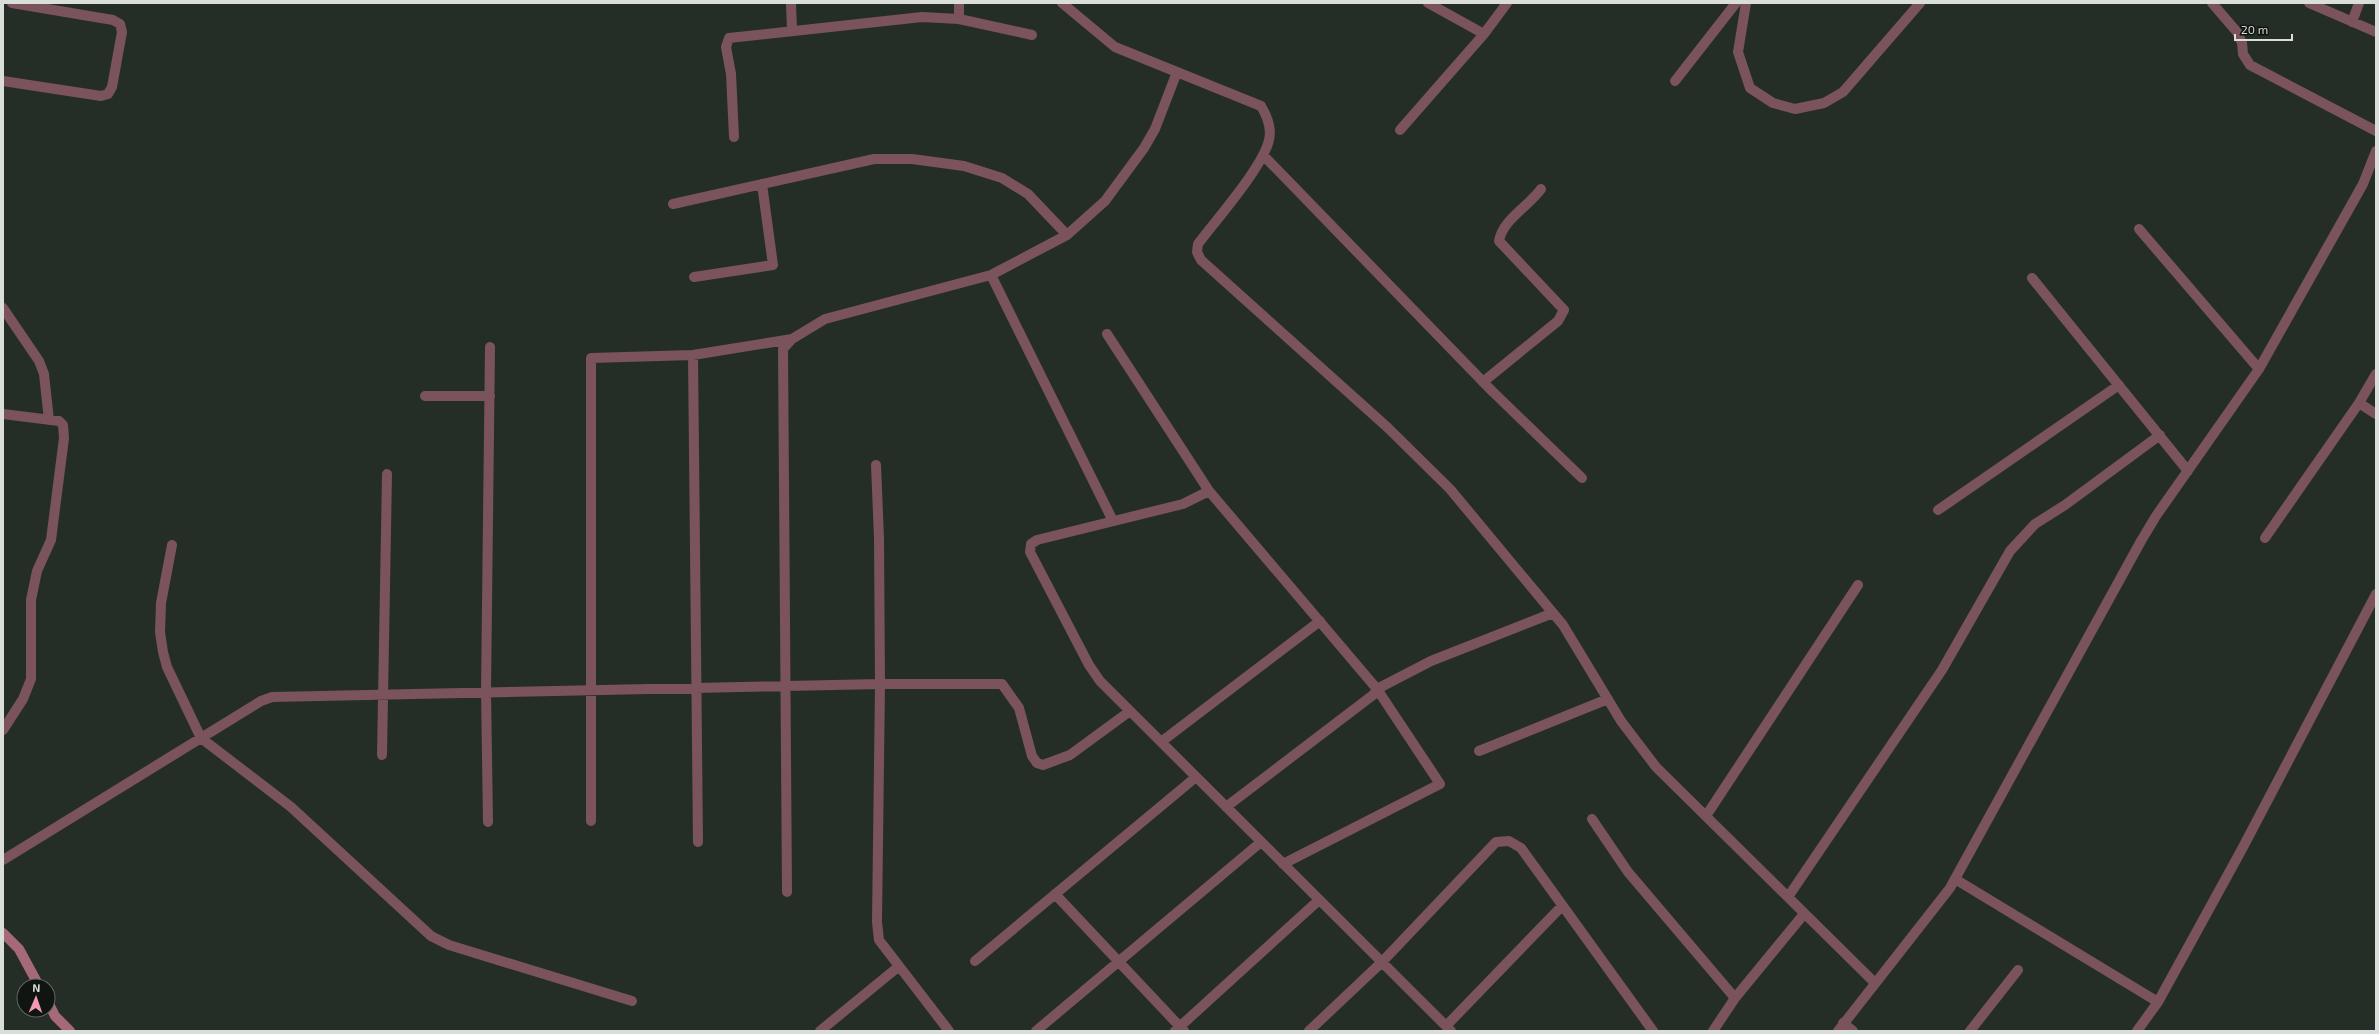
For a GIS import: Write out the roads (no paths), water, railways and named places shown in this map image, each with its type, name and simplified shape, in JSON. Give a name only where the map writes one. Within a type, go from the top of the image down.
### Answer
[{"type":"street","points":[[3,81],[101,96],[108,94],[112,87],[122,32],[120,24],[113,20],[12,3]]},
{"type":"street","points":[[791,3],[792,31]]},
{"type":"street","points":[[959,3],[959,19]]},
{"type":"street","points":[[1062,3],[1115,46],[1260,106],[1268,117],[1270,139],[1264,156],[1198,244],[1197,252],[1201,260],[1387,427],[1450,489],[1563,625],[1621,721],[1656,767],[1874,983]]},
{"type":"street","points":[[1428,3],[1484,34]]},
{"type":"street","points":[[1400,130],[1484,34],[1507,3]]},
{"type":"street","points":[[1675,81],[1736,3]]},
{"type":"street","points":[[1746,3],[1738,52],[1750,88],[1773,104],[1795,109],[1824,103],[1843,92],[1920,3]]},
{"type":"street","points":[[2212,3],[2237,32],[2242,43],[2243,54],[2250,65],[2376,131]]},
{"type":"street","points":[[2309,3],[2376,32]]},
{"type":"street","points":[[2352,22],[2358,3]]},
{"type":"street","points":[[734,137],[731,74],[726,47],[729,38],[922,17],[959,19],[1032,35]]},
{"type":"street","points":[[787,892],[784,685],[783,350],[792,339],[825,319],[990,275],[1067,234],[1104,201],[1144,148],[1156,129],[1177,72]]},
{"type":"street","points":[[1853,1031],[1840,1027],[1950,888],[2141,541],[2259,369],[2362,184],[2376,151]]},
{"type":"street","points":[[1264,156],[1483,382],[1582,478]]},
{"type":"street","points":[[673,204],[874,160],[912,159],[964,166],[1002,178],[1028,194],[1067,234]]},
{"type":"street","points":[[694,278],[773,265],[762,184]]},
{"type":"street","points":[[1483,382],[1558,321],[1564,310],[1499,241],[1501,230],[1532,202],[1541,189]]},
{"type":"street","points":[[2139,229],[2259,369]]},
{"type":"street","points":[[990,275],[1113,521]]},
{"type":"street","points":[[2032,278],[2188,471]]},
{"type":"street","points":[[3,308],[39,361],[44,374],[49,420]]},
{"type":"street","points":[[1107,334],[1208,491],[1377,689],[1440,784],[1283,864]]},
{"type":"street","points":[[591,821],[591,358],[693,355],[792,339]]},
{"type":"street","points":[[488,822],[486,691],[490,347]]},
{"type":"street","points":[[693,355],[698,842]]},
{"type":"street","points":[[2265,538],[2359,403],[2376,374]]},
{"type":"street","points":[[1938,510],[2119,385]]},
{"type":"street","points":[[425,396],[490,396]]},
{"type":"street","points":[[2359,403],[2376,414]]},
{"type":"street","points":[[3,414],[59,421],[63,425],[64,438],[51,540],[37,571],[31,600],[31,679],[23,700],[3,730]]},
{"type":"street","points":[[1788,897],[1942,670],[2010,551],[2035,524],[2065,506],[2160,435]]},
{"type":"street","points":[[876,465],[879,538],[880,684],[877,922],[879,940],[898,967],[949,1031]]},
{"type":"street","points":[[382,755],[387,474]]},
{"type":"street","points":[[1208,491],[1183,504],[1037,540],[1031,544],[1030,552],[1089,665],[1100,681],[1449,1028],[1562,906]]},
{"type":"street","points":[[172,545],[161,603],[160,632],[162,652],[167,667],[201,738],[291,807],[431,936],[449,945],[632,1001]]},
{"type":"street","points":[[1706,816],[1858,585]]},
{"type":"street","points":[[2137,1031],[2158,1002],[2242,849],[2376,594]]},
{"type":"street","points":[[1226,807],[1373,695],[1377,689],[1431,661],[1553,613]]},
{"type":"street","points":[[1161,742],[1320,621]]},
{"type":"street","points":[[3,860],[261,701],[272,697],[383,693],[784,685],[1002,684],[1019,708],[1032,756],[1036,763],[1043,765],[1070,755],[1130,711]]},
{"type":"street","points":[[1479,751],[1608,699]]},
{"type":"street","points":[[975,961],[1196,777]]},
{"type":"street","points":[[1592,819],[1628,872],[1735,998]]},
{"type":"street","points":[[1314,1030],[1382,962],[1496,842],[1509,841],[1520,848],[1653,1031]]},
{"type":"street","points":[[1036,1031],[1261,842]]},
{"type":"street","points":[[1955,879],[2158,1002]]},
{"type":"street","points":[[1055,894],[1180,1030],[1320,900]]},
{"type":"street","points":[[1714,1031],[1735,998],[1804,914]]},
{"type":"street","points":[[3,933],[19,949],[35,978]]},
{"type":"street","points":[[820,1031],[898,967]]},
{"type":"street","points":[[1975,1029],[2018,970]]},
{"type":"street","points":[[56,1017],[70,1031]]}]
